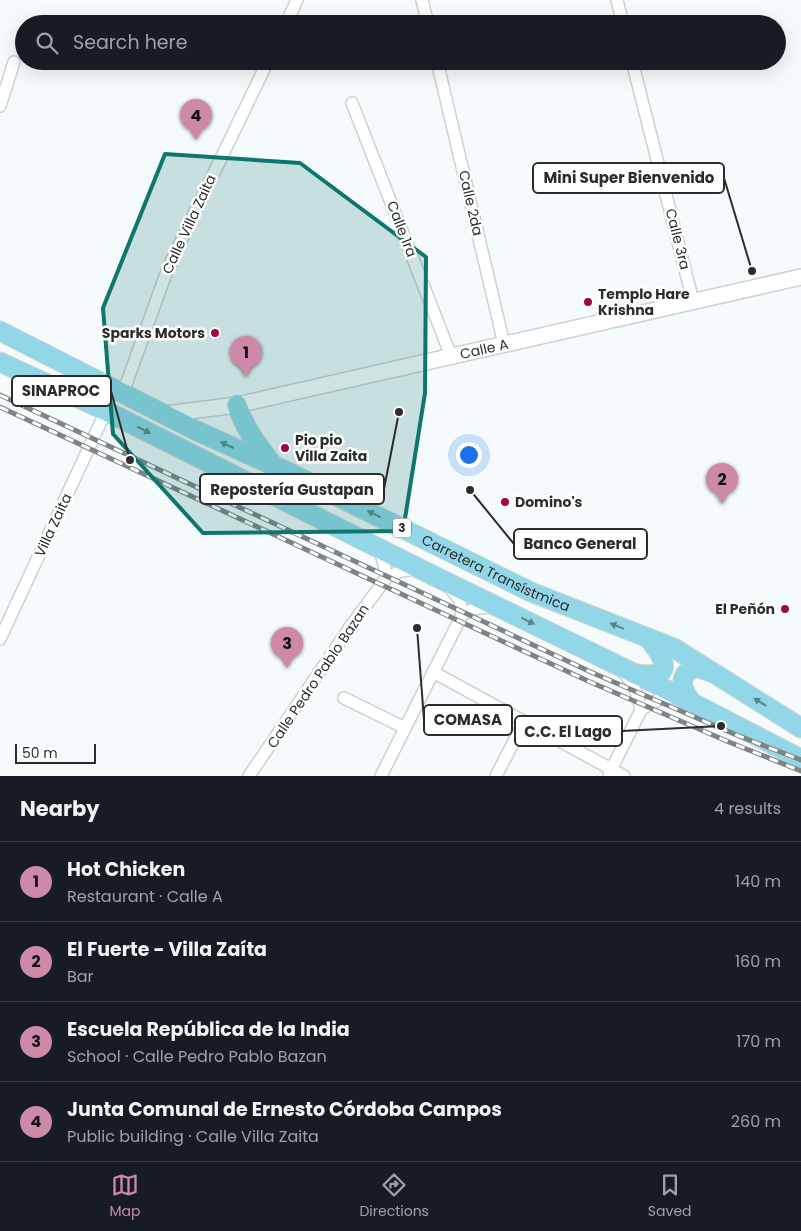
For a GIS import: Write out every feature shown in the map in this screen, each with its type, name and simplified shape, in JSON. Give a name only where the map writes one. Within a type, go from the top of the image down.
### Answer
[{"type":"main road","name":"Carretera Transístmica","points":[[0,331],[232,448],[273,465],[531,592],[674,648],[801,728]]},
{"type":"main road","name":"Carretera Transístmica","points":[[0,362],[106,411],[442,580],[636,674],[801,759]]},
{"type":"main road","points":[[238,405],[240,416],[251,436],[273,465]]},
{"type":"main road","points":[[636,674],[653,676],[660,673],[664,665],[662,655],[649,639]]},
{"type":"main road","points":[[689,701],[682,684],[684,678],[690,670],[697,667],[710,672]]},
{"type":"street","points":[[290,15],[297,0]]},
{"type":"street","points":[[422,0],[426,15]]},
{"type":"street","points":[[617,0],[621,15]]},
{"type":"street","points":[[0,106],[14,62]]},
{"type":"street","name":"Calle Villa Zaita","points":[[123,393],[168,268],[264,70]]},
{"type":"street","name":"Calle 2da","points":[[439,70],[504,344]]},
{"type":"street","name":"Calle 3ra","points":[[634,70],[693,301]]},
{"type":"street","name":"Calle 1ra","points":[[352,103],[451,356]]},
{"type":"street","name":"Calle A","points":[[166,414],[238,405],[801,277]]},
{"type":"street","name":"Villa Zaita","points":[[0,639],[106,411]]},
{"type":"street","points":[[375,545],[382,557],[387,577],[409,569],[424,571]]},
{"type":"street","name":"Calle Pedro Pablo Bazan","points":[[249,776],[350,627],[387,577]]},
{"type":"street","points":[[381,776],[462,615],[460,600],[442,580]]},
{"type":"street","points":[[462,615],[474,609],[496,606]]},
{"type":"street","points":[[616,665],[629,677],[637,693],[641,710]]},
{"type":"street","points":[[433,672],[524,722],[610,773],[624,776]]},
{"type":"street","points":[[610,773],[641,710],[661,698],[673,697],[689,701]]},
{"type":"street","points":[[344,698],[405,728]]},
{"type":"street","points":[[496,776],[524,722]]},
{"type":"highlighted area","points":[[165,154],[300,163],[426,257],[425,393],[403,531],[203,533],[113,434],[103,308]]},
{"type":"railway","points":[[0,395],[593,673],[734,734],[801,760]]},
{"type":"railway","points":[[0,407],[588,681],[801,771]]},
{"type":"place","name":"Junta Comunal de Ernesto Córdoba Campos","points":[[196,140]]},
{"type":"place","name":"Mini Super Bienvenido","points":[[752,271]]},
{"type":"place","name":"Templo Hare Krishna","points":[[588,302]]},
{"type":"place","name":"Sparks Motors","points":[[215,333]]},
{"type":"place","name":"Hot Chicken","points":[[246,377]]},
{"type":"place","name":"Repostería Gustapan","points":[[399,412]]},
{"type":"place","name":"Pio pio Villa Zaita","points":[[285,448]]},
{"type":"place","name":"SINAPROC","points":[[130,460]]},
{"type":"place","name":"Banco General","points":[[470,490]]},
{"type":"place","name":"Domino's","points":[[505,502]]},
{"type":"place","name":"El Fuerte - Villa Zaíta","points":[[722,504]]},
{"type":"place","name":"El Peñón","points":[[785,609]]},
{"type":"place","name":"COMASA","points":[[417,628]]},
{"type":"place","name":"Escuela República de la India","points":[[287,668]]},
{"type":"place","name":"C.C. El Lago","points":[[721,726]]}]
